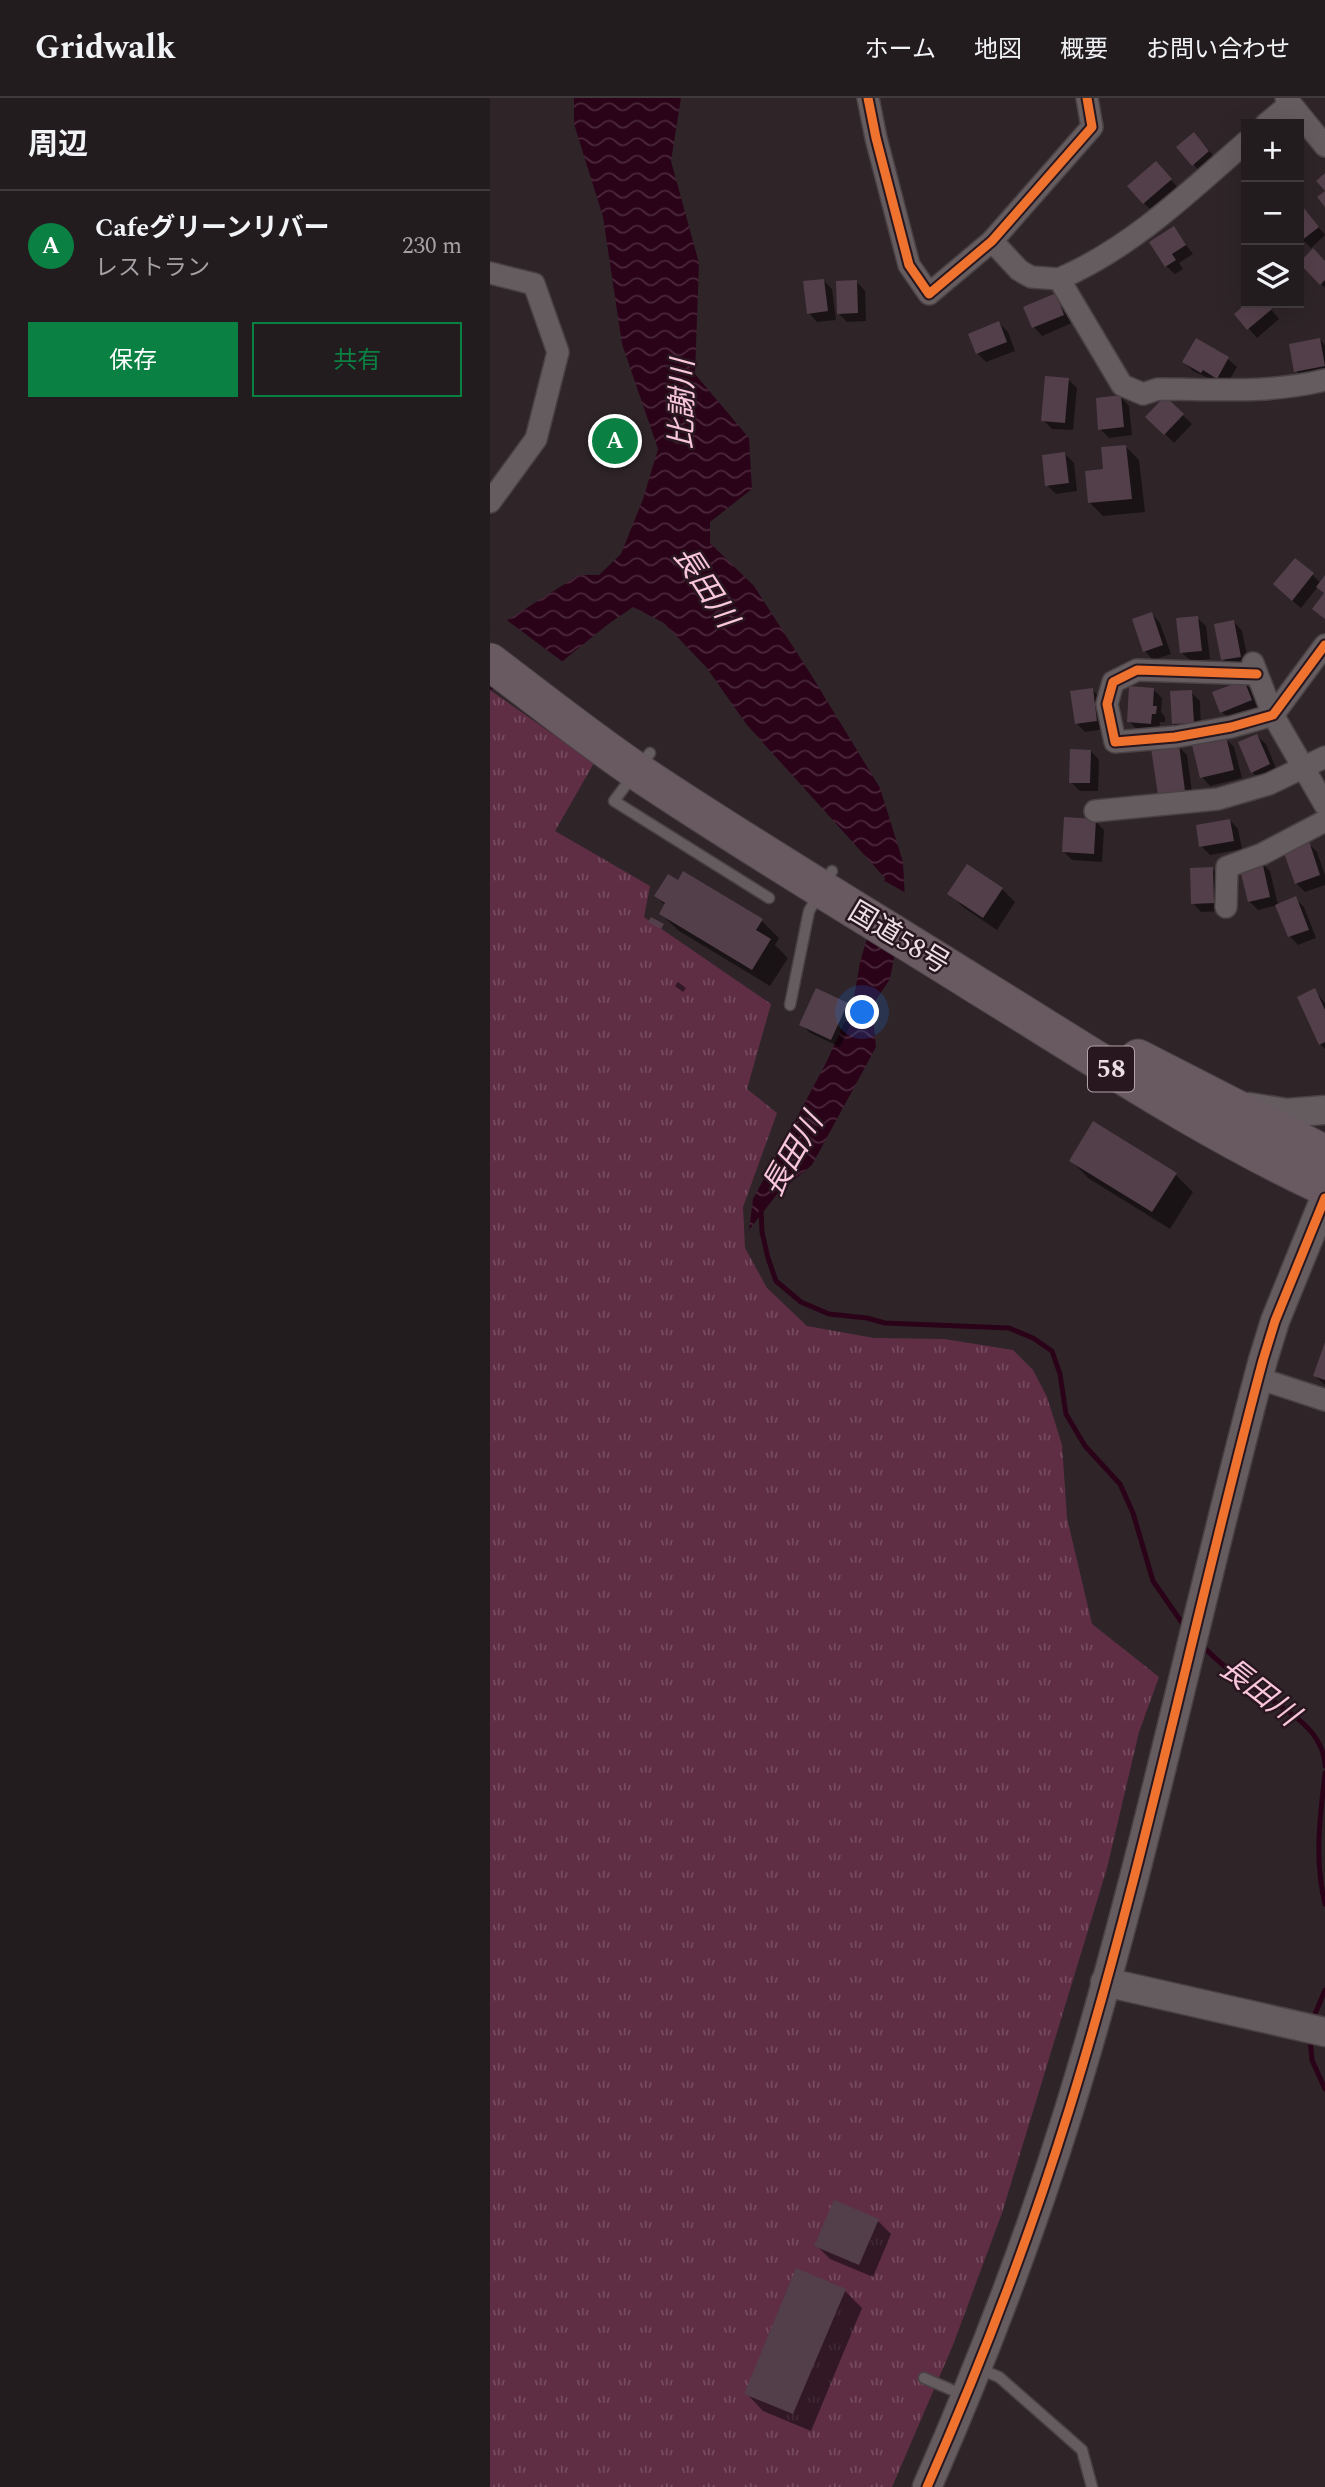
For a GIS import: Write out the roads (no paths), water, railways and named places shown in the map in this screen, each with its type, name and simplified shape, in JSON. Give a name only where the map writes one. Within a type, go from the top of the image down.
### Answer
[{"type":"highway","name":"国道58号","points":[[490,634],[544,688],[643,762],[827,881],[1098,1036],[1325,1154]]},
{"type":"highway","name":"国道58号","points":[[490,662],[544,688]]},
{"type":"highway","name":"国道58号","points":[[907,929],[1127,1079],[1263,1157],[1325,1187]]},
{"type":"street","points":[[868,98],[909,265],[929,294],[992,241],[1092,127],[1087,98]]},
{"type":"street","points":[[1271,119],[1288,101],[1325,146]]},
{"type":"street","points":[[992,241],[1031,277],[1059,279],[1083,268],[1139,232],[1241,146]]},
{"type":"street","points":[[490,273],[534,284],[558,352],[536,439],[490,502]]},
{"type":"street","points":[[1059,279],[1122,385],[1143,394],[1158,388],[1263,390],[1298,387],[1325,380]]},
{"type":"street","points":[[1325,645],[1273,715],[1231,727],[1175,737],[1115,743],[1107,704],[1112,682],[1136,670],[1255,667],[1273,715],[1325,805]]},
{"type":"street","points":[[1095,811],[1218,799],[1269,784],[1325,757]]},
{"type":"street","points":[[1226,907],[1227,867],[1262,853],[1325,821]]},
{"type":"street","points":[[1219,1101],[1287,1113],[1325,1110]]},
{"type":"street","points":[[928,2487],[1010,2287],[1069,2108],[1146,1829],[1258,1378],[1288,1288],[1325,1198]]},
{"type":"street","points":[[1288,1288],[1325,1256]]},
{"type":"street","points":[[1258,1378],[1325,1400]]},
{"type":"street","points":[[1105,1982],[1325,2032]]},
{"type":"lane","points":[[643,762],[614,801],[769,898]]},
{"type":"lane","points":[[790,1005],[809,911],[827,881]]},
{"type":"lane","points":[[977,2368],[999,2377],[1082,2449],[1092,2487]]},
{"type":"lane","points":[[924,2378],[966,2396]]},
{"type":"water","name":"比謝川","points":[[574,98],[681,98],[671,161],[699,263],[695,374],[749,438],[752,489],[710,522],[710,543],[754,586],[880,788],[903,862],[905,900],[890,979],[872,1006],[876,1047],[812,1165],[778,1193],[749,1230],[753,1199],[826,1063],[853,1003],[860,962],[885,878],[747,725],[706,667],[664,623],[633,607],[559,664],[490,690],[490,634],[579,575],[599,575],[621,554],[643,499],[658,449],[622,344],[603,217],[574,124]]},
{"type":"waterway","name":"長田川","points":[[761,1209],[762,1232],[776,1281],[801,1302],[829,1314],[885,1323],[1009,1328],[1033,1338],[1052,1351],[1060,1374],[1066,1414],[1085,1446],[1120,1484],[1133,1513],[1153,1581],[1185,1627]]},
{"type":"waterway","name":"長田川","points":[[1201,1644],[1231,1671],[1304,1724],[1319,1743],[1325,1766]]},
{"type":"waterway","name":"長田川","points":[[1325,1773],[1319,1854],[1325,1904]]},
{"type":"waterway","name":"長田川","points":[[1313,2019],[1325,1990]]},
{"type":"waterway","name":"長田川","points":[[1310,2039],[1312,2060],[1325,2089]]},
{"type":"place","name":"Cafeグリーンリバー","points":[[615,441]]}]
